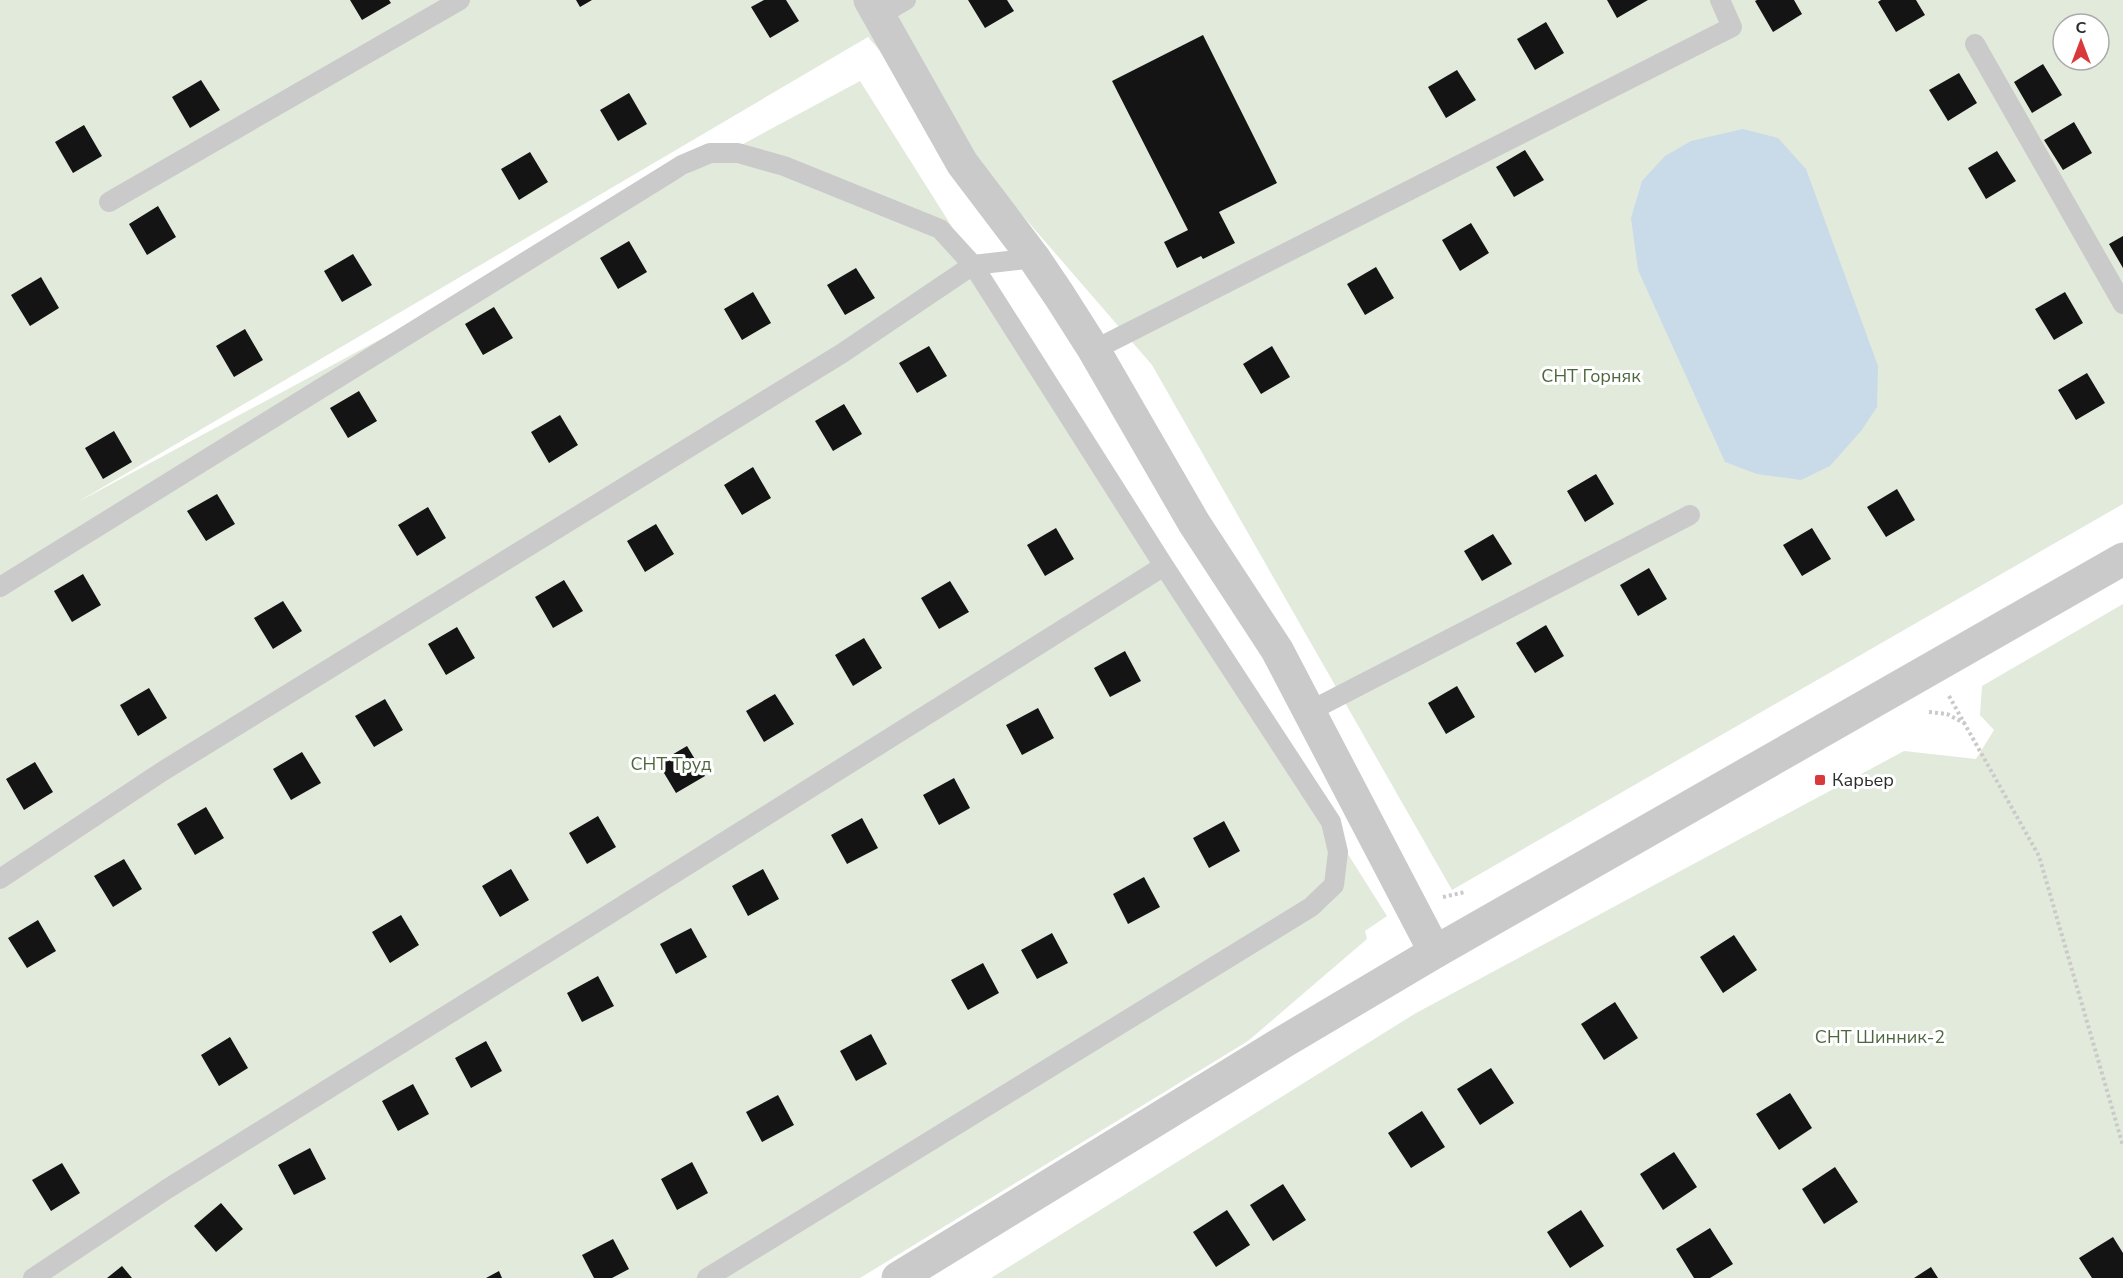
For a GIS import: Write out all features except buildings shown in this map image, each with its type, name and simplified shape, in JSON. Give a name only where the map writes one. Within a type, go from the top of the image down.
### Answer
[{"type":"street","points":[[885,5],[962,163],[1034,258],[1094,350],[1194,524],[1277,650],[1435,952]]},
{"type":"street","points":[[898,1278],[1275,1047],[1435,952],[2123,559]]},
{"type":"lane","points":[[109,202],[440,5],[460,0]]},
{"type":"lane","points":[[1094,350],[1732,27],[1720,0]]},
{"type":"lane","points":[[1976,44],[2123,304]]},
{"type":"lane","points":[[0,587],[682,165],[710,153],[738,153],[784,166],[940,229],[973,265],[1164,566],[1331,822],[1338,852],[1334,885],[1311,907],[707,1278]]},
{"type":"lane","points":[[0,879],[163,771],[841,354],[973,265],[1034,258]]},
{"type":"lane","points":[[1310,711],[1690,515]]},
{"type":"lane","points":[[33,1278],[167,1189],[1164,566]]},
{"type":"path","points":[[1930,669],[1936,673],[2039,856],[2123,1146]]},
{"type":"path","points":[[1921,713],[1947,714],[1964,723]]},
{"type":"green space","points":[[0,0],[2123,0],[2123,504],[1452,890],[1152,365],[868,37],[76,503],[860,81],[1387,916],[1365,931],[1367,939],[1248,1041],[860,1278],[0,1278]]},
{"type":"green space","name":"СНТ Шинник-2","points":[[2123,604],[2123,1278],[991,1278],[1416,1013],[1904,751],[1976,759],[1994,730],[1980,715],[1982,686]]},
{"type":"water","points":[[1743,129],[1778,138],[1806,169],[1878,366],[1877,407],[1861,431],[1830,466],[1801,480],[1757,474],[1725,462],[1638,270],[1631,218],[1642,181],[1665,156],[1691,141]]},
{"type":"place","name":"Карьер","points":[[1820,780]]},
{"type":"park label","name":"СНТ Горняк","points":[[1591,376]]},
{"type":"park label","name":"СНТ Труд","points":[[671,764]]}]
